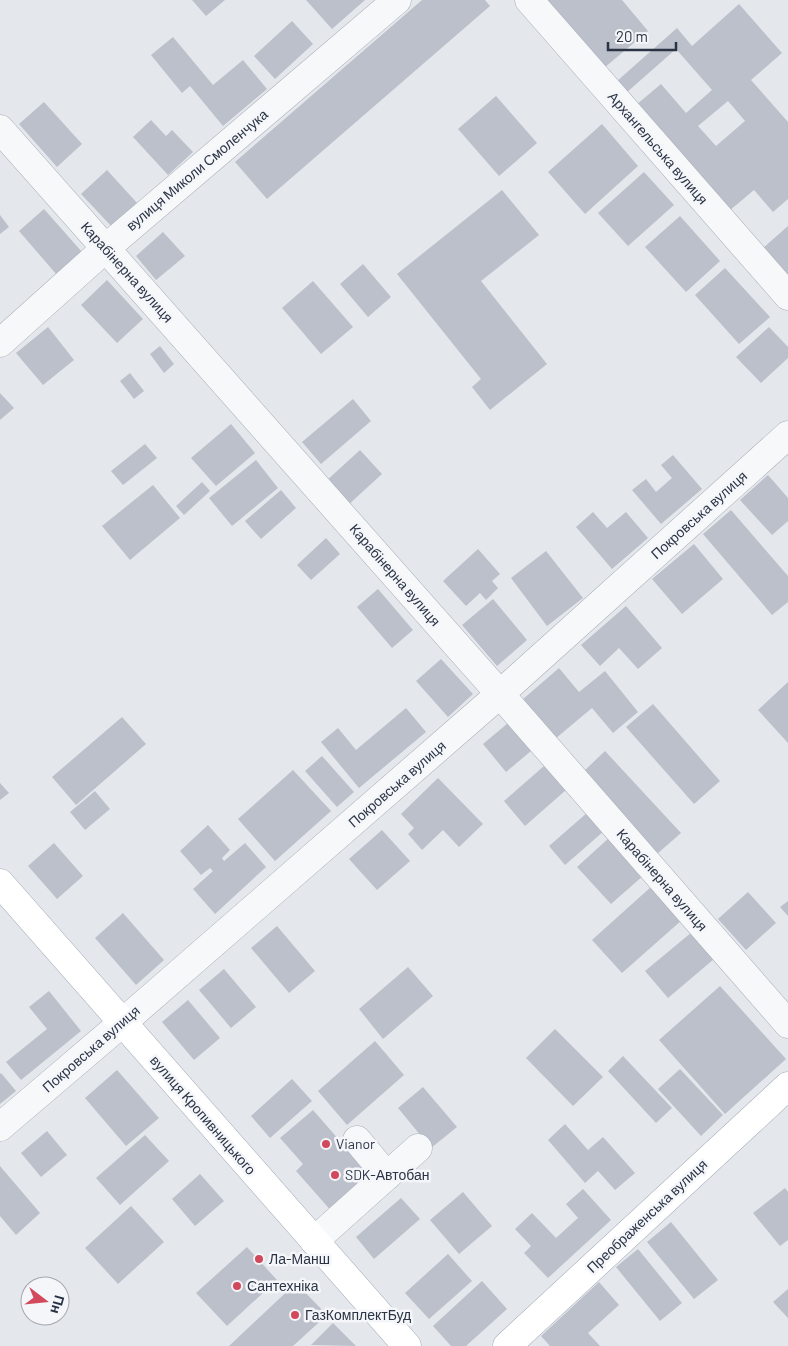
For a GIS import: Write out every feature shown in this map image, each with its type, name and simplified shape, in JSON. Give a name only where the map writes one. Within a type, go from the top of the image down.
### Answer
[{"type":"main road","name":"вулиця Кропивницького","points":[[1,886],[407,1346]]},
{"type":"main road","name":"Преображенська вулиця","points":[[507,1346],[788,1086]]},
{"type":"street","name":"вулиця Миколи Смоленчука","points":[[0,343],[106,248],[397,0]]},
{"type":"street","name":"Архангельська вулиця","points":[[529,0],[788,296]]},
{"type":"street","name":"Карабінерна вулиця","points":[[0,129],[500,694],[788,1024]]},
{"type":"street","name":"Покровська вулиця","points":[[0,1127],[500,694],[788,435]]},
{"type":"street","points":[[357,1140],[387,1176]]},
{"type":"street","points":[[314,1241],[418,1148]]},
{"type":"building","points":[[192,0],[225,0],[206,16]]},
{"type":"building","points":[[306,0],[365,0],[332,29]]},
{"type":"building","points":[[422,0],[485,0],[490,6],[267,199],[235,162]]},
{"type":"building","points":[[545,0],[622,0],[648,31],[604,68]]},
{"type":"building","points":[[739,4],[782,53],[751,80],[788,122],[788,199],[773,212],[754,190],[729,211],[636,105],[661,84],[686,113],[712,90],[676,49],[626,93],[616,82],[677,28],[692,46]],"holes":[[[728,101],[745,121],[716,146],[698,126]]]},
{"type":"building","points":[[292,21],[313,44],[275,79],[254,56]]},
{"type":"building","points":[[173,37],[213,85],[243,60],[267,89],[223,126],[190,86],[182,93],[151,55]]},
{"type":"building","points":[[496,96],[537,143],[499,176],[458,129]]},
{"type":"building","points":[[44,102],[82,144],[57,167],[19,124]]},
{"type":"building","points":[[151,120],[166,136],[172,130],[193,152],[168,175],[133,137]]},
{"type":"building","points":[[602,124],[638,166],[585,214],[548,172]]},
{"type":"building","points":[[107,170],[138,204],[113,228],[81,194]]},
{"type":"building","points":[[644,172],[674,205],[628,246],[598,213]]},
{"type":"building","points":[[502,190],[539,235],[481,281],[547,364],[490,410],[472,387],[481,379],[397,274]]},
{"type":"building","points":[[44,209],[82,252],[57,275],[19,231]]},
{"type":"building","points":[[0,215],[9,227],[0,234]]},
{"type":"building","points":[[680,216],[720,261],[686,292],[645,247]]},
{"type":"building","points":[[788,226],[788,278],[762,249]]},
{"type":"building","points":[[163,232],[185,256],[156,280],[136,256]]},
{"type":"building","points":[[363,264],[391,297],[368,317],[340,284]]},
{"type":"building","points":[[725,268],[770,317],[739,344],[695,295]]},
{"type":"building","points":[[107,280],[143,319],[117,343],[81,305]]},
{"type":"building","points":[[313,281],[353,327],[321,354],[282,308]]},
{"type":"building","points":[[48,327],[74,360],[43,385],[16,353]]},
{"type":"building","points":[[769,327],[788,347],[788,358],[761,383],[736,357]]},
{"type":"building","points":[[160,346],[174,364],[164,373],[150,354]]},
{"type":"building","points":[[130,373],[144,391],[134,399],[120,381]]},
{"type":"building","points":[[0,393],[14,408],[0,420]]},
{"type":"building","points":[[353,399],[371,421],[321,464],[302,442]]},
{"type":"building","points":[[231,424],[255,453],[216,486],[191,458]]},
{"type":"building","points":[[145,444],[157,458],[123,485],[111,471]]},
{"type":"building","points":[[360,450],[382,474],[347,506],[325,482]]},
{"type":"building","points":[[673,455],[702,489],[661,524],[632,490],[646,479],[656,492],[672,478],[661,465]]},
{"type":"building","points":[[256,460],[278,488],[232,526],[209,498]]},
{"type":"building","points":[[768,475],[788,498],[788,521],[772,535],[740,500]]},
{"type":"building","points":[[202,482],[210,491],[184,515],[176,506]]},
{"type":"building","points":[[153,485],[180,518],[130,560],[102,526]]},
{"type":"building","points":[[281,490],[296,508],[261,539],[245,521]]},
{"type":"building","points":[[731,510],[788,576],[788,602],[772,615],[703,534]]},
{"type":"building","points":[[593,512],[607,528],[626,512],[648,538],[612,569],[576,527]]},
{"type":"building","points":[[326,538],[340,554],[311,580],[297,565]]},
{"type":"building","points":[[694,544],[723,579],[682,614],[652,579]]},
{"type":"building","points":[[478,549],[500,574],[492,581],[498,588],[486,600],[480,593],[466,606],[443,581]]},
{"type":"building","points":[[546,551],[583,598],[547,626],[511,578]]},
{"type":"building","points":[[378,589],[413,630],[392,648],[357,607]]},
{"type":"building","points":[[493,599],[527,640],[497,666],[462,625]]},
{"type":"building","points":[[626,606],[662,648],[638,669],[619,648],[600,666],[581,645]]},
{"type":"building","points":[[441,659],[473,694],[448,717],[416,681]]},
{"type":"building","points":[[559,668],[579,692],[605,671],[638,712],[613,733],[592,708],[555,739],[522,700]]},
{"type":"building","points":[[788,682],[788,743],[758,710]]},
{"type":"building","points":[[653,704],[720,781],[694,804],[626,727]]},
{"type":"building","points":[[406,708],[426,732],[359,788],[321,742],[338,728],[356,750]]},
{"type":"building","points":[[122,717],[146,744],[76,805],[52,777]]},
{"type":"building","points":[[508,723],[531,751],[506,772],[483,744]]},
{"type":"building","points":[[605,751],[681,833],[657,854],[582,773]]},
{"type":"building","points":[[322,756],[354,792],[337,807],[305,771]]},
{"type":"building","points":[[544,766],[566,790],[525,826],[504,801]]},
{"type":"building","points":[[293,770],[331,811],[275,861],[238,819]]},
{"type":"building","points":[[438,778],[483,824],[459,847],[443,830],[422,850],[408,834],[414,828],[401,814]]},
{"type":"building","points":[[0,783],[9,793],[0,800]]},
{"type":"building","points":[[95,791],[110,809],[85,830],[70,812]]},
{"type":"building","points":[[588,812],[604,831],[565,865],[549,846]]},
{"type":"building","points":[[208,825],[230,850],[222,858],[224,861],[245,843],[266,867],[215,914],[193,889],[213,871],[210,868],[201,875],[180,851]]},
{"type":"building","points":[[382,830],[410,861],[377,890],[349,859]]},
{"type":"building","points":[[610,837],[644,875],[611,904],[577,867]]},
{"type":"building","points":[[54,843],[83,876],[57,899],[28,866]]},
{"type":"building","points":[[652,886],[682,920],[622,973],[592,940]]},
{"type":"building","points":[[748,892],[776,923],[746,950],[718,919]]},
{"type":"building","points":[[788,901],[788,916],[780,907]]},
{"type":"building","points":[[123,913],[164,960],[136,985],[95,938]]},
{"type":"building","points":[[277,926],[315,971],[289,993],[251,948]]},
{"type":"building","points":[[692,932],[714,959],[668,998],[645,971]]},
{"type":"building","points":[[408,967],[433,996],[383,1039],[359,1009]]},
{"type":"building","points":[[224,969],[256,1007],[231,1028],[199,990]]},
{"type":"building","points":[[720,986],[786,1059],[725,1114],[659,1040]]},
{"type":"building","points":[[49,991],[81,1031],[21,1080],[6,1062],[47,1029],[29,1007]]},
{"type":"building","points":[[188,1000],[220,1038],[194,1060],[162,1022]]},
{"type":"building","points":[[555,1029],[603,1077],[573,1106],[526,1058]]},
{"type":"building","points":[[375,1041],[404,1075],[347,1125],[318,1091]]},
{"type":"building","points":[[623,1056],[672,1108],[656,1123],[608,1071]]},
{"type":"building","points":[[680,1069],[723,1115],[701,1136],[658,1089]]},
{"type":"building","points":[[117,1070],[159,1118],[126,1146],[85,1098]]},
{"type":"building","points":[[0,1074],[16,1091],[0,1104]]},
{"type":"building","points":[[292,1079],[312,1101],[270,1138],[251,1116]]},
{"type":"building","name":"SDK-Автобан","points":[[423,1087],[457,1127],[431,1148],[398,1108]]},
{"type":"building","name":"SDK-Автобан","points":[[313,1110],[374,1180],[334,1214],[296,1171],[303,1164],[280,1138]]},
{"type":"building","points":[[565,1124],[588,1150],[603,1137],[635,1173],[615,1190],[598,1171],[585,1183],[548,1140]]},
{"type":"building","points":[[47,1131],[67,1155],[41,1177],[21,1153]]},
{"type":"building","points":[[145,1135],[169,1161],[120,1205],[96,1178]]},
{"type":"building","points":[[0,1166],[40,1213],[16,1235],[0,1216]]},
{"type":"building","points":[[200,1174],[224,1201],[195,1226],[172,1199]]},
{"type":"building","points":[[785,1188],[788,1192],[788,1240],[780,1246],[753,1213]]},
{"type":"building","points":[[583,1189],[611,1220],[548,1278],[524,1253],[531,1246],[515,1229],[532,1213],[556,1238],[578,1218],[566,1204]]},
{"type":"building","points":[[463,1192],[492,1226],[459,1254],[430,1220]]},
{"type":"building","points":[[401,1198],[420,1219],[374,1259],[356,1237]]},
{"type":"building","points":[[131,1206],[164,1242],[118,1284],[85,1248]]},
{"type":"building","points":[[671,1222],[718,1280],[694,1299],[647,1242]]},
{"type":"building","name":"Сантехніка","points":[[247,1247],[277,1280],[227,1326],[196,1293]]},
{"type":"building","points":[[638,1249],[682,1303],[660,1321],[616,1267]]},
{"type":"building","points":[[448,1254],[472,1281],[429,1319],[405,1293]]},
{"type":"building","points":[[482,1281],[507,1309],[466,1346],[451,1346],[433,1326]]},
{"type":"building","points":[[599,1282],[619,1305],[588,1333],[600,1346],[550,1346],[541,1336]]},
{"type":"building","name":"ГазКомплектБуд","points":[[296,1283],[327,1315],[293,1346],[229,1346]]},
{"type":"building","points":[[788,1289],[788,1318],[773,1302]]},
{"type":"building","points":[[333,1323],[356,1346],[311,1345]]},
{"type":"place","name":"Vianor","points":[[326,1144]]},
{"type":"place","name":"SDK-Автобан","points":[[335,1175]]},
{"type":"place","name":"Ла-Манш","points":[[259,1259]]},
{"type":"place","name":"Сантехніка","points":[[237,1286]]},
{"type":"place","name":"ГазКомплектБуд","points":[[295,1315]]}]
